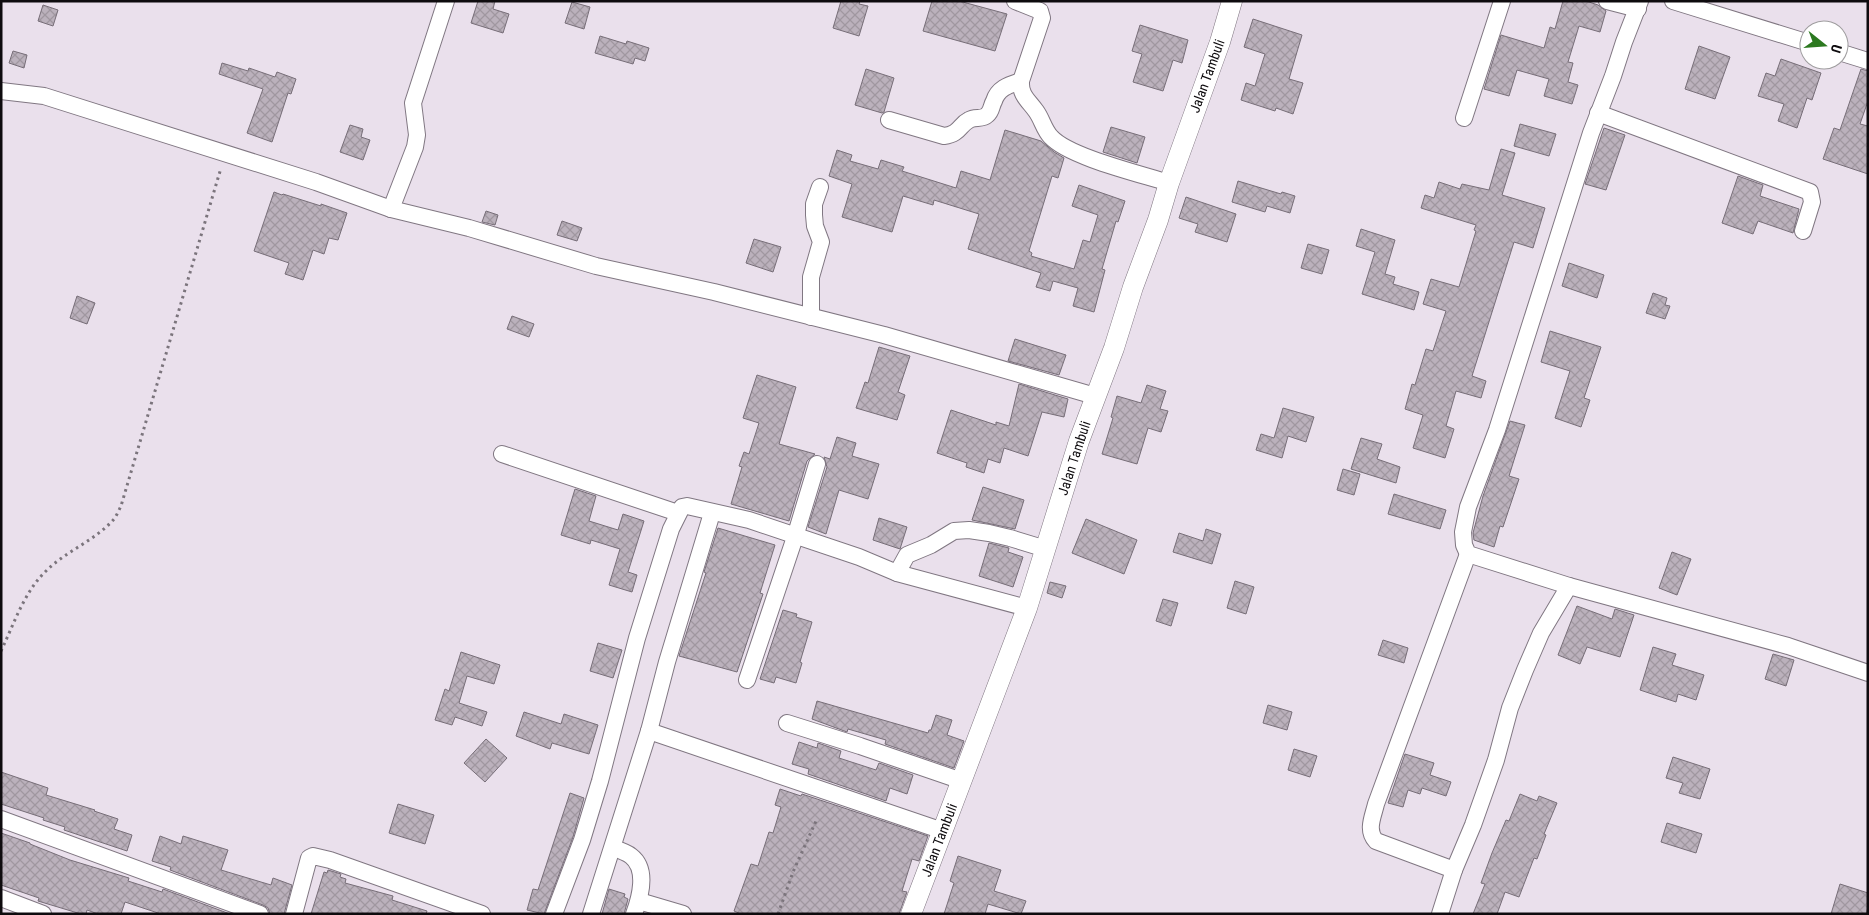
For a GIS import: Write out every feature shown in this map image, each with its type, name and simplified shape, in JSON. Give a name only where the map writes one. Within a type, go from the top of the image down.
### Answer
[{"type":"street","points":[[391,209],[415,147],[417,134],[413,103],[446,1]]},
{"type":"street","points":[[1015,1],[1040,11],[1042,18],[1021,81],[1021,91],[1042,120],[1050,136],[1058,143],[1095,160],[1169,183]]},
{"type":"street","name":"Jalan Tambuli","points":[[911,914],[1027,608],[1095,396],[1114,348],[1169,183],[1220,42],[1232,1]]},
{"type":"street","points":[[1464,118],[1502,1]]},
{"type":"street","points":[[1454,870],[1376,841],[1371,836],[1370,829],[1376,804],[1468,554],[1464,545],[1463,532],[1468,507],[1497,430],[1547,266],[1598,113],[1639,5],[1607,1]]},
{"type":"street","points":[[1673,1],[1799,40]]},
{"type":"street","points":[[1849,55],[1868,61]]},
{"type":"street","points":[[889,120],[944,136],[950,135],[969,120],[982,118],[987,115],[997,94],[1009,85],[1021,81]]},
{"type":"street","points":[[1,91],[44,96],[316,182],[391,209],[469,228],[596,266],[714,292],[884,335],[1095,396]]},
{"type":"street","points":[[1598,113],[1810,192],[1812,202],[1803,231]]},
{"type":"street","points":[[811,317],[811,277],[821,242],[815,226],[814,204],[820,187]]},
{"type":"street","points":[[502,454],[678,513]]},
{"type":"street","points":[[747,680],[796,537],[817,464]]},
{"type":"street","points":[[554,914],[582,840],[600,781],[637,638],[671,529],[682,507],[687,506],[749,520],[859,557],[897,573],[1027,608]]},
{"type":"street","points":[[591,914],[649,731],[667,662],[712,513]]},
{"type":"street","points":[[897,573],[907,555],[931,545],[954,531],[969,530],[989,533],[1046,549]]},
{"type":"street","points":[[1468,554],[1569,586],[1788,646],[1868,673]]},
{"type":"street","points":[[1440,914],[1454,870],[1473,825],[1496,760],[1510,708],[1541,634],[1569,586]]},
{"type":"street","points":[[787,724],[860,746],[962,781]]},
{"type":"street","points":[[649,731],[943,831]]},
{"type":"street","points":[[1,819],[260,914]]},
{"type":"street","points":[[613,848],[632,856],[636,861],[641,880],[636,907],[683,914]]},
{"type":"street","points":[[294,914],[309,858],[313,856],[330,860],[482,914]]},
{"type":"street","points":[[1,898],[43,914]]},
{"type":"path","points":[[1,652],[30,589],[46,570],[110,523],[121,506],[226,153]]},
{"type":"path","points":[[778,914],[793,872],[816,822]]},
{"type":"building","points":[[478,1],[495,1],[493,9],[509,14],[503,33],[471,23]]},
{"type":"building","points":[[841,1],[860,1],[859,4],[868,6],[859,36],[833,28]]},
{"type":"building","points":[[932,1],[959,1],[1007,14],[995,51],[923,31]]},
{"type":"building","points":[[1563,1],[1586,1],[1598,5],[1606,11],[1600,32],[1579,26],[1568,62],[1573,63],[1568,82],[1578,85],[1572,104],[1544,96],[1549,79],[1517,70],[1509,96],[1484,89],[1501,35],[1544,48],[1550,27],[1555,29]]},
{"type":"building","points":[[572,2],[590,7],[584,29],[565,23]]},
{"type":"building","points":[[43,5],[58,10],[53,26],[38,21]]},
{"type":"building","points":[[1253,19],[1302,35],[1289,79],[1303,83],[1293,114],[1276,108],[1275,111],[1241,100],[1246,83],[1255,86],[1265,54],[1244,47]]},
{"type":"building","points":[[1140,25],[1188,40],[1182,63],[1173,60],[1163,91],[1133,82],[1142,54],[1132,51]]},
{"type":"building","points":[[600,36],[626,44],[627,41],[649,48],[645,61],[635,58],[633,64],[595,53]]},
{"type":"building","points":[[1699,46],[1730,57],[1715,99],[1685,89]]},
{"type":"building","points":[[13,51],[27,55],[24,68],[9,63]]},
{"type":"building","points":[[1781,59],[1799,65],[1799,70],[1812,70],[1821,73],[1812,100],[1807,98],[1797,128],[1778,121],[1784,104],[1758,96],[1766,73],[1775,76]]},
{"type":"building","points":[[222,63],[248,71],[249,68],[275,77],[277,72],[296,79],[291,94],[288,93],[272,142],[247,133],[263,89],[219,74]]},
{"type":"building","points":[[866,69],[894,78],[884,112],[882,113],[855,105]]},
{"type":"building","points":[[1861,69],[1868,71],[1868,101],[1860,124],[1868,126],[1868,174],[1823,159],[1834,128],[1840,130]]},
{"type":"building","points":[[1520,124],[1556,134],[1549,156],[1514,146]]},
{"type":"building","points":[[350,125],[363,129],[361,137],[370,140],[363,160],[340,152]]},
{"type":"building","points":[[1111,127],[1145,137],[1137,163],[1103,152]]},
{"type":"building","points":[[1604,128],[1625,135],[1606,190],[1585,184]]},
{"type":"building","points":[[1005,130],[1041,141],[1064,158],[1058,178],[1052,176],[1029,251],[1032,253],[1031,256],[1074,269],[1083,240],[1090,242],[1098,215],[1072,206],[1079,185],[1125,201],[1118,222],[1116,221],[1102,269],[1105,270],[1094,312],[1073,306],[1078,288],[1053,281],[1050,291],[1036,287],[1041,273],[968,249],[979,214],[934,200],[933,205],[903,196],[892,232],[842,217],[852,184],[829,176],[837,150],[852,155],[850,161],[878,169],[881,160],[904,167],[902,171],[956,188],[961,171],[990,180]]},
{"type":"building","points":[[1501,149],[1515,153],[1502,195],[1545,208],[1533,248],[1514,242],[1472,376],[1486,381],[1481,398],[1456,391],[1446,426],[1454,429],[1445,458],[1413,448],[1423,415],[1405,409],[1412,384],[1415,385],[1426,349],[1433,351],[1446,311],[1423,304],[1431,279],[1459,287],[1476,231],[1474,230],[1476,225],[1421,208],[1425,195],[1434,198],[1439,182],[1460,189],[1462,184],[1489,190]]},
{"type":"building","points":[[1738,176],[1763,185],[1760,196],[1799,209],[1793,233],[1758,221],[1753,234],[1722,223]]},
{"type":"building","points":[[1238,181],[1281,194],[1282,192],[1295,196],[1290,213],[1267,206],[1265,212],[1232,202]]},
{"type":"building","points":[[274,192],[347,213],[338,240],[329,238],[324,254],[313,250],[303,280],[285,274],[289,263],[254,251]]},
{"type":"building","points":[[1186,197],[1236,214],[1227,242],[1195,232],[1198,224],[1179,218]]},
{"type":"building","points":[[486,211],[498,215],[495,225],[482,222]]},
{"type":"building","points":[[562,221],[582,228],[577,241],[557,235]]},
{"type":"building","points":[[1361,229],[1395,240],[1385,274],[1395,277],[1393,284],[1419,292],[1414,310],[1362,294],[1375,252],[1356,246]]},
{"type":"building","points":[[754,239],[781,247],[773,272],[746,263]]},
{"type":"building","points":[[1308,244],[1329,250],[1322,274],[1301,268]]},
{"type":"building","points":[[1569,263],[1604,275],[1597,298],[1562,286]]},
{"type":"building","points":[[1653,293],[1667,298],[1665,305],[1670,306],[1665,319],[1646,313]]},
{"type":"building","points":[[77,296],[95,303],[87,324],[70,318]]},
{"type":"building","points":[[512,316],[534,324],[529,337],[507,329]]},
{"type":"building","points":[[1550,331],[1601,347],[1584,398],[1590,400],[1581,427],[1555,418],[1570,371],[1541,362]]},
{"type":"building","points":[[1015,339],[1066,355],[1059,375],[1008,361]]},
{"type":"building","points":[[879,347],[910,356],[898,392],[905,395],[897,420],[856,408],[865,382],[868,383]]},
{"type":"building","points":[[757,375],[796,387],[779,444],[815,454],[807,461],[789,521],[731,504],[742,467],[739,466],[744,452],[749,454],[759,423],[743,418]]},
{"type":"building","points":[[1019,384],[1068,399],[1064,417],[1042,412],[1028,456],[1004,448],[1000,463],[988,459],[984,473],[966,467],[967,463],[937,453],[951,410],[996,425],[996,422],[1009,426]]},
{"type":"building","points":[[1147,385],[1166,391],[1160,409],[1168,411],[1161,432],[1148,428],[1137,464],[1102,454],[1113,418],[1111,417],[1117,396],[1141,403]]},
{"type":"building","points":[[1283,408],[1314,417],[1306,442],[1288,436],[1282,458],[1256,450],[1261,434],[1274,438]]},
{"type":"building","points":[[1510,421],[1525,425],[1509,476],[1519,479],[1503,527],[1500,526],[1494,547],[1474,540],[1473,533],[1483,496]]},
{"type":"building","points":[[837,437],[856,443],[852,456],[879,464],[868,499],[839,490],[826,534],[808,527],[827,467],[824,457],[830,459]]},
{"type":"building","points":[[1361,438],[1382,444],[1377,459],[1400,467],[1396,483],[1351,469]]},
{"type":"building","points":[[1343,469],[1360,474],[1354,495],[1337,490]]},
{"type":"building","points":[[983,487],[1024,500],[1015,529],[972,520]]},
{"type":"building","points":[[575,489],[596,496],[589,521],[618,530],[623,514],[644,521],[628,572],[637,575],[632,592],[609,585],[620,549],[591,540],[590,544],[561,535]]},
{"type":"building","points":[[1394,494],[1446,510],[1440,529],[1388,514]]},
{"type":"building","points":[[879,518],[907,527],[900,549],[873,540]]},
{"type":"building","points":[[1086,519],[1137,540],[1124,574],[1072,553]]},
{"type":"building","points":[[718,528],[775,545],[760,593],[763,594],[737,672],[679,656],[706,573],[704,572]]},
{"type":"building","points":[[1206,529],[1221,534],[1212,564],[1173,552],[1179,533],[1203,541]]},
{"type":"building","points":[[989,543],[1009,548],[1008,552],[1023,557],[1013,587],[979,576]]},
{"type":"building","points":[[1672,552],[1691,559],[1677,595],[1659,588]]},
{"type":"building","points":[[1235,581],[1254,587],[1246,614],[1227,608]]},
{"type":"building","points":[[1050,582],[1066,586],[1062,598],[1047,593]]},
{"type":"building","points":[[1163,599],[1178,603],[1171,626],[1156,621]]},
{"type":"building","points":[[1577,606],[1612,619],[1615,609],[1634,615],[1620,657],[1587,647],[1580,664],[1558,655]]},
{"type":"building","points":[[783,610],[797,614],[796,617],[812,622],[796,683],[776,677],[774,683],[760,679]]},
{"type":"building","points":[[1383,640],[1408,648],[1404,663],[1378,655]]},
{"type":"building","points":[[598,643],[622,650],[613,678],[590,671]]},
{"type":"building","points":[[1653,647],[1676,654],[1672,665],[1704,675],[1696,700],[1678,694],[1676,702],[1640,690]]},
{"type":"building","points":[[461,652],[500,665],[494,684],[467,676],[459,703],[487,712],[482,726],[455,717],[452,725],[435,720],[445,689],[449,691]]},
{"type":"building","points":[[1773,654],[1794,660],[1786,686],[1765,679]]},
{"type":"building","points":[[817,701],[928,733],[931,730],[936,715],[952,720],[947,735],[964,741],[954,768],[885,744],[886,740],[848,729],[847,732],[812,719]]},
{"type":"building","points":[[1268,705],[1292,712],[1287,730],[1263,723]]},
{"type":"building","points":[[524,712],[561,724],[564,714],[598,725],[589,754],[552,743],[550,749],[516,736]]},
{"type":"building","points":[[486,739],[507,758],[485,782],[464,763]]},
{"type":"building","points":[[799,742],[817,748],[818,743],[841,751],[839,758],[876,770],[879,763],[913,775],[907,794],[890,788],[886,801],[808,774],[809,769],[792,764]]},
{"type":"building","points":[[1294,749],[1317,756],[1310,777],[1288,770]]},
{"type":"building","points":[[1405,754],[1434,763],[1430,775],[1451,782],[1446,796],[1422,788],[1420,794],[1408,790],[1403,807],[1388,803]]},
{"type":"building","points":[[1673,757],[1710,769],[1700,799],[1679,793],[1683,783],[1666,778]]},
{"type":"building","points":[[1,772],[48,788],[46,795],[118,819],[114,829],[132,835],[127,851],[64,830],[65,827],[43,820],[44,818],[1,804]]},
{"type":"building","points":[[780,789],[801,796],[802,794],[928,836],[919,861],[912,859],[902,891],[907,892],[899,914],[741,914],[734,911],[751,864],[758,866],[769,832],[773,833],[781,807],[775,805]]},
{"type":"building","points":[[570,793],[584,798],[573,837],[544,914],[527,910],[533,889],[538,890]]},
{"type":"building","points":[[1520,794],[1537,801],[1539,796],[1557,803],[1544,834],[1546,835],[1537,859],[1534,858],[1519,897],[1505,892],[1497,914],[1473,914],[1485,884],[1481,883],[1492,853],[1506,820],[1509,821]]},
{"type":"building","points":[[398,804],[434,815],[425,844],[389,833]]},
{"type":"building","points":[[1667,823],[1702,834],[1696,853],[1661,842]]},
{"type":"building","points":[[1,833],[70,860],[129,878],[128,881],[162,892],[163,889],[230,914],[161,914],[125,902],[121,914],[98,914],[87,910],[86,914],[81,914],[38,901],[39,898],[1,885]]},
{"type":"building","points":[[160,836],[181,844],[183,836],[228,850],[221,870],[271,885],[273,878],[292,885],[284,914],[270,914],[268,908],[263,905],[170,870],[171,867],[152,861]]},
{"type":"building","points":[[958,856],[1001,870],[994,891],[1026,901],[1021,914],[988,904],[985,914],[944,914],[954,883],[950,881]]},
{"type":"building","points":[[328,870],[341,874],[340,877],[346,879],[345,883],[393,896],[392,900],[427,911],[426,914],[311,914],[324,872],[327,873]]},
{"type":"building","points":[[1840,884],[1868,893],[1866,914],[1831,914]]},
{"type":"building","points":[[609,889],[625,894],[624,897],[628,899],[624,914],[602,914]]}]
